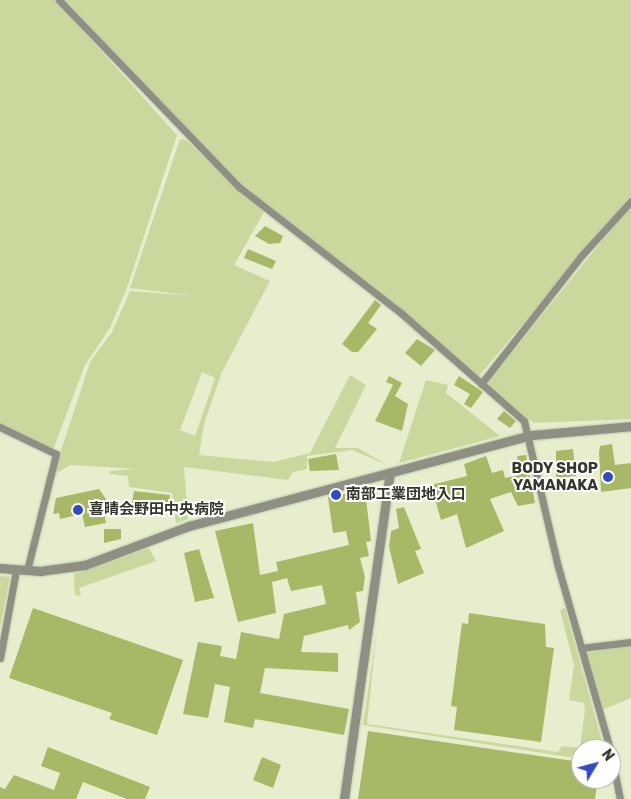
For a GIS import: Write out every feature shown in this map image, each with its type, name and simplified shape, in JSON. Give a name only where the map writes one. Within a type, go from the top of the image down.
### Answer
[{"type":"street","points":[[60,0],[239,187],[401,313],[524,421],[530,435],[551,540],[607,739]]},
{"type":"street","points":[[481,384],[581,256],[631,201]]},
{"type":"street","points":[[0,568],[27,570],[91,564],[170,532],[530,435],[631,426]]},
{"type":"street","points":[[0,427],[56,454],[27,570]]},
{"type":"street","points":[[344,799],[390,473]]},
{"type":"street","points":[[0,658],[16,570]]},
{"type":"street","points":[[581,648],[631,642]]},
{"type":"green space","points":[[0,0],[55,0],[177,135],[128,285],[110,328],[85,365],[53,450],[0,424]]},
{"type":"green space","points":[[65,0],[631,0],[631,196],[478,377],[230,174]]},
{"type":"green space","points":[[180,139],[186,140],[264,212],[234,265],[270,281],[222,372],[204,424],[199,455],[273,462],[310,453],[350,375],[366,385],[335,448],[358,448],[387,465],[352,450],[307,456],[307,469],[293,472],[288,480],[184,467],[188,519],[176,523],[172,493],[129,487],[128,476],[110,474],[110,471],[136,469],[71,465],[53,475],[90,362],[112,332],[130,291],[193,296],[130,288]],"holes":[[[202,372],[215,378],[195,436],[180,430]]]},
{"type":"green space","points":[[631,205],[631,419],[534,423],[489,387],[489,381]]},
{"type":"green space","points":[[426,380],[448,385],[446,393],[500,436],[399,463]]},
{"type":"green space","points":[[149,548],[156,561],[79,588],[81,596],[75,595],[74,574]]},
{"type":"green space","points":[[0,576],[10,577],[0,629]]},
{"type":"green space","points":[[565,608],[601,739],[581,739],[585,709],[584,703],[569,700],[574,665],[560,610]]},
{"type":"green space","points":[[377,630],[367,724],[558,752],[562,746],[571,747],[571,757],[363,725]]},
{"type":"green space","points":[[631,646],[631,698],[602,710],[586,653]]},
{"type":"building","points":[[265,226],[283,236],[280,243],[269,244],[255,236]]},
{"type":"building","points":[[248,249],[276,261],[272,269],[244,258]]},
{"type":"building","points":[[375,300],[381,305],[368,323],[377,329],[358,352],[352,352],[342,344]]},
{"type":"building","points":[[417,339],[435,350],[421,366],[405,353]]},
{"type":"building","points":[[389,376],[402,383],[395,396],[408,404],[402,431],[375,421],[393,385],[386,382]]},
{"type":"building","points":[[459,376],[483,392],[471,408],[464,404],[470,394],[454,385]]},
{"type":"building","points":[[504,411],[516,421],[510,428],[497,419]]},
{"type":"building","name":"BODY SHOP YAMANAKA","points":[[612,444],[615,465],[631,463],[631,488],[601,492],[600,446]]},
{"type":"building","points":[[573,449],[576,476],[556,478],[556,451]]},
{"type":"building","points":[[336,454],[339,470],[310,471],[308,459]]},
{"type":"building","points":[[526,455],[535,503],[518,506],[511,492],[490,499],[504,531],[466,548],[457,514],[441,520],[431,485],[467,476],[464,464],[486,456],[492,473],[503,470],[505,478],[520,475],[517,456]]},
{"type":"building","name":"喜晴会野田中央病院","points":[[99,489],[108,502],[102,503],[106,523],[85,527],[82,514],[60,519],[59,513],[53,514],[56,498]]},
{"type":"building","points":[[365,490],[371,541],[366,542],[369,556],[360,558],[365,577],[363,591],[356,592],[360,622],[349,630],[348,625],[304,636],[301,652],[338,653],[338,672],[265,668],[260,693],[349,709],[344,735],[255,719],[253,728],[224,722],[230,687],[215,684],[208,718],[183,714],[198,642],[222,646],[220,656],[236,659],[241,632],[279,639],[284,614],[326,604],[322,585],[291,591],[287,578],[272,582],[276,613],[238,622],[215,531],[253,523],[260,575],[278,571],[276,562],[349,545],[346,531],[333,533],[328,497]]},
{"type":"building","points":[[134,491],[170,495],[168,513],[132,503]]},
{"type":"building","points":[[404,507],[421,549],[415,551],[424,573],[398,584],[389,547],[391,531],[399,528],[396,509]]},
{"type":"building","points":[[104,529],[121,529],[121,539],[104,543]]},
{"type":"building","points":[[199,549],[214,598],[195,602],[184,553]]},
{"type":"building","points":[[33,608],[183,660],[157,735],[109,719],[112,713],[9,678]]},
{"type":"building","points":[[469,613],[545,624],[546,647],[554,648],[541,742],[454,730],[457,707],[451,706],[462,623],[468,624]]},
{"type":"building","points":[[368,731],[571,761],[571,789],[596,789],[595,799],[358,799]]},
{"type":"building","points":[[48,747],[150,787],[145,799],[127,799],[83,782],[76,799],[0,799],[0,787],[5,789],[14,775],[54,790],[60,773],[41,766]]},
{"type":"building","points":[[262,757],[281,765],[273,788],[253,780]]},
{"type":"place","name":"BODY SHOP YAMANAKA","points":[[608,477]]},
{"type":"place","name":"南部工業団地入口","points":[[336,495]]},
{"type":"place","name":"喜晴会野田中央病院","points":[[78,510]]}]
